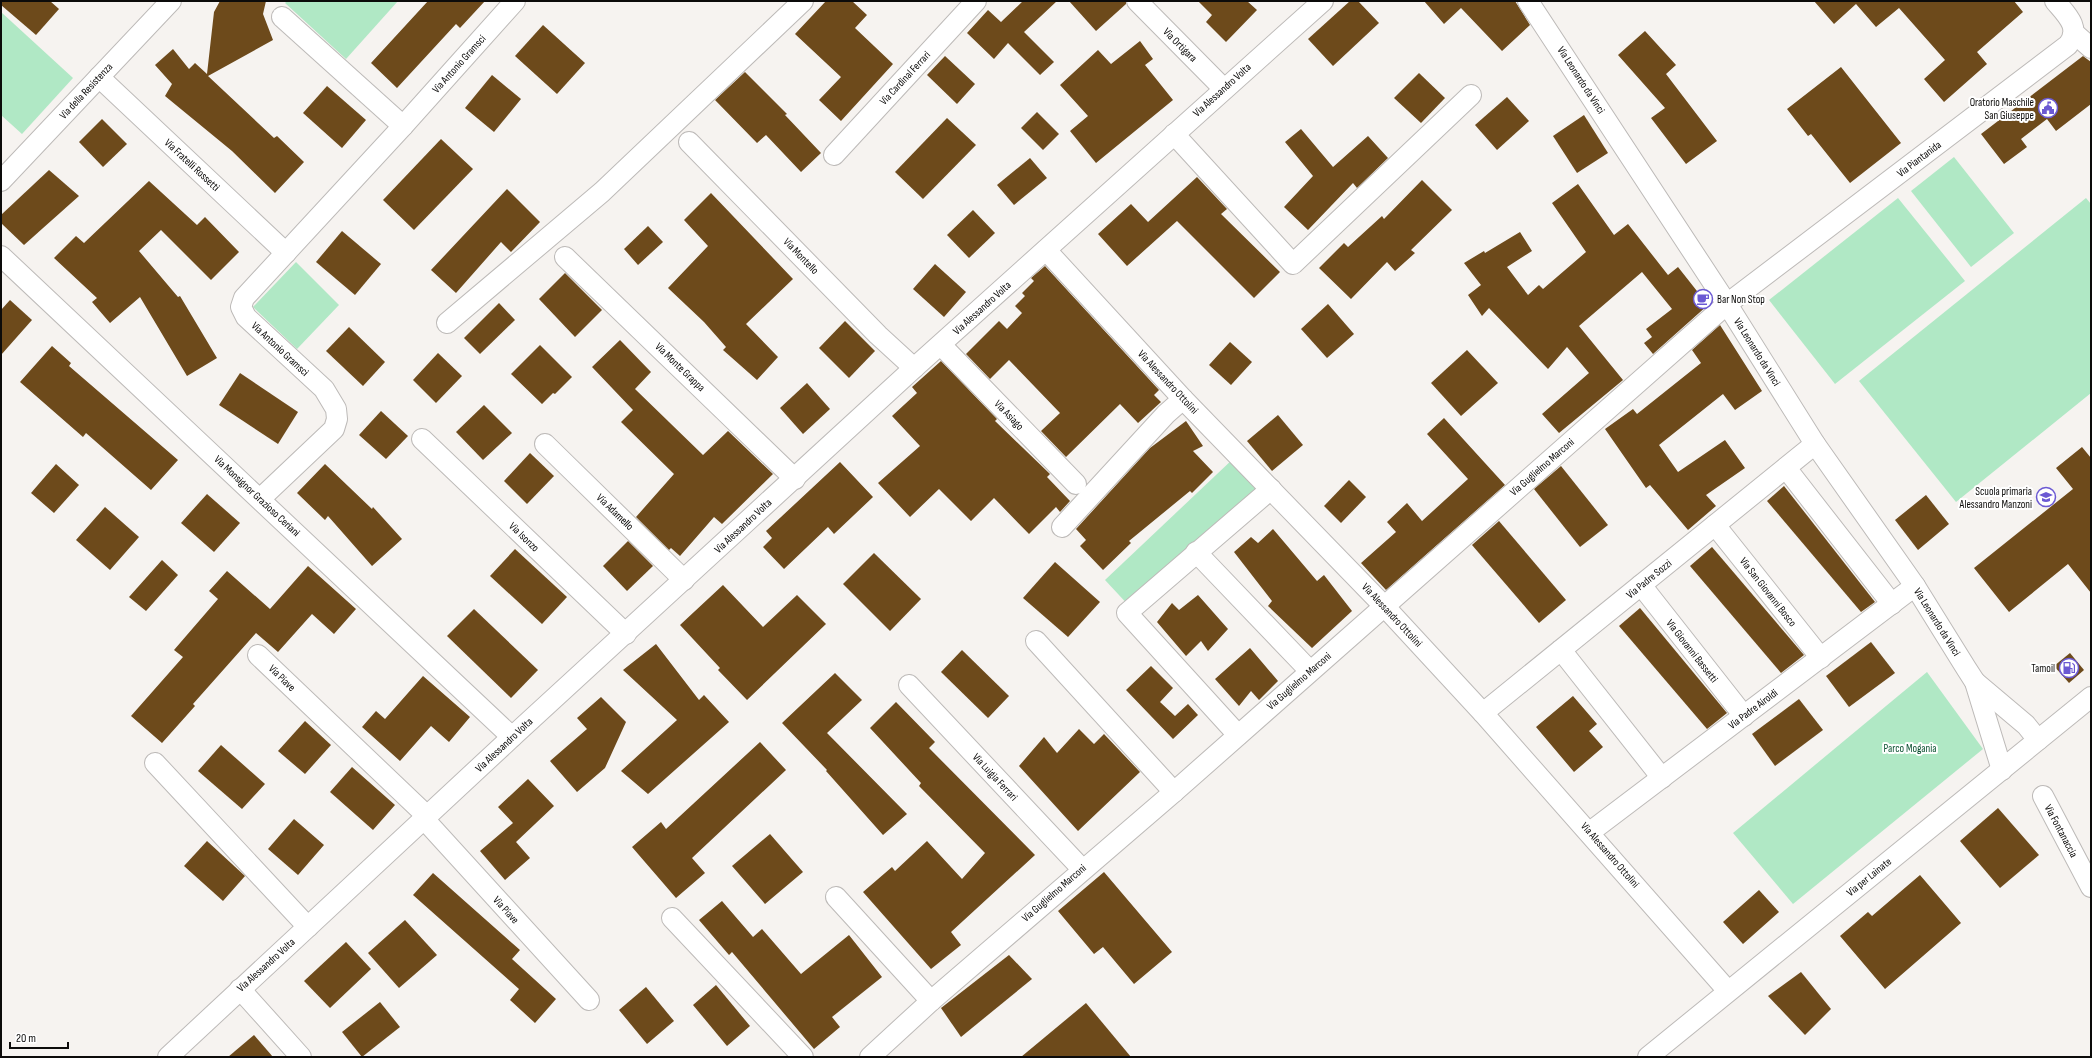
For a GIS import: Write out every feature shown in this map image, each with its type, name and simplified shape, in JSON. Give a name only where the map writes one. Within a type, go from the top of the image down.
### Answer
[{"type":"street","name":"Via della Resistenza","points":[[1,181],[171,1]]},
{"type":"street","name":"Via Antonio Gramsci","points":[[260,499],[334,429],[337,419],[336,409],[324,389],[246,317],[241,307],[244,298],[403,126],[515,1]]},
{"type":"street","points":[[446,323],[602,192],[803,1]]},
{"type":"street","name":"Via Cardinal Ferrari","points":[[834,155],[976,1]]},
{"type":"street","name":"Via Ortigara","points":[[1137,1],[1224,89]]},
{"type":"street","name":"Via Alessandro Volta","points":[[168,1057],[512,737],[795,479],[914,368],[1323,1]]},
{"type":"street","name":"Via Leonardo da Vinci","points":[[1528,1],[1727,304],[1815,444],[1915,586],[1974,682]]},
{"type":"street","points":[[2055,1],[2083,30],[2091,48]]},
{"type":"street","points":[[282,16],[403,126]]},
{"type":"street","name":"Via Piantanida","points":[[1727,304],[2068,46],[2083,30]]},
{"type":"street","name":"Via Fratelli Rossetti","points":[[98,77],[286,253]]},
{"type":"street","points":[[1174,134],[1293,264],[1471,95]]},
{"type":"street","name":"Via Montello","points":[[689,142],[878,335],[914,368]]},
{"type":"street","name":"Via Alessandro Ottolini","points":[[1046,250],[1184,399],[1385,607],[1483,713],[1590,832],[1728,991]]},
{"type":"street","name":"Via Monsignor Grazioso Ceriani","points":[[1,256],[512,737]]},
{"type":"street","name":"Via Monte Grappa","points":[[565,256],[795,479]]},
{"type":"street","name":"Via Guglielmo Marconi","points":[[870,1057],[931,1001],[1082,869],[1174,792],[1310,671],[1385,607],[1727,304]]},
{"type":"street","name":"Via Asiago","points":[[941,345],[1076,484]]},
{"type":"street","points":[[1062,527],[1166,414],[1184,399]]},
{"type":"street","name":"Via Isonzo","points":[[422,440],[626,634]]},
{"type":"street","name":"Via Adamello","points":[[545,444],[684,580]]},
{"type":"street","name":"Via Padre Sozzi","points":[[1483,713],[1815,444]]},
{"type":"street","points":[[1786,468],[1892,604]]},
{"type":"street","points":[[1238,735],[1128,613],[1196,552],[1271,489]]},
{"type":"street","name":"Via San Giovanni Bosco","points":[[1715,525],[1821,658]]},
{"type":"street","points":[[1196,552],[1310,671]]},
{"type":"street","name":"Via Giovanni Bassetti","points":[[1641,585],[1744,716]]},
{"type":"street","name":"Via Padre Airoldi","points":[[1590,832],[1915,586]]},
{"type":"street","points":[[1036,641],[1174,792]]},
{"type":"street","points":[[1561,650],[1662,778]]},
{"type":"street","name":"Via Piave","points":[[258,655],[426,818],[589,1000]]},
{"type":"street","points":[[1974,682],[2026,725],[2038,740]]},
{"type":"street","points":[[1974,682],[2002,770]]},
{"type":"street","name":"Via Luigia Ferrari","points":[[909,685],[1082,869]]},
{"type":"street","name":"Via per Lainate","points":[[1648,1057],[2091,697]]},
{"type":"street","points":[[155,764],[308,927]]},
{"type":"street","name":"Via Fontanaccia","points":[[2043,796],[2091,887]]},
{"type":"street","points":[[836,897],[931,1001]]},
{"type":"street","points":[[672,918],[803,1057]]},
{"type":"street","points":[[240,989],[301,1057]]},
{"type":"green space","points":[[287,1],[398,1],[346,59],[285,3]]},
{"type":"green space","points":[[1,12],[73,78],[22,134],[1,115]]},
{"type":"green space","points":[[1954,157],[2014,233],[1971,267],[1911,191]]},
{"type":"green space","points":[[1898,198],[1965,281],[1835,384],[1769,300]]},
{"type":"green space","points":[[2086,198],[2091,204],[2091,393],[1956,502],[1859,381]]},
{"type":"green space","points":[[296,262],[339,305],[297,349],[253,307]]},
{"type":"green space","points":[[1234,458],[1261,487],[1132,609],[1105,580]]},
{"type":"green space","name":"Parco Mogania","points":[[1927,672],[1983,749],[1793,904],[1733,833]]},
{"type":"building","points":[[1,1],[50,1],[59,9],[36,35],[1,5]]},
{"type":"building","points":[[220,1],[266,1],[263,14],[273,40],[208,76],[274,138],[277,136],[304,162],[275,193],[232,151],[165,96],[172,84],[155,65],[173,49],[189,69],[195,63],[207,74],[214,12]]},
{"type":"building","points":[[428,1],[485,1],[460,28],[456,24],[397,88],[371,63]]},
{"type":"building","points":[[826,1],[852,1],[867,15],[855,28],[893,64],[841,121],[819,100],[841,77],[795,34]]},
{"type":"building","points":[[1023,1],[1057,1],[1024,32],[1054,62],[1040,75],[1008,43],[994,59],[967,33],[988,10],[1001,22]]},
{"type":"building","points":[[1069,1],[1126,1],[1126,4],[1096,31]]},
{"type":"building","points":[[1198,1],[1247,1],[1257,10],[1226,42],[1206,22],[1212,15]]},
{"type":"building","points":[[1350,1],[1358,1],[1379,23],[1333,66],[1308,39]]},
{"type":"building","points":[[1424,1],[1515,1],[1530,25],[1502,51],[1461,8],[1444,24]]},
{"type":"building","points":[[1814,1],[2014,1],[2023,12],[1977,52],[1987,64],[1944,102],[1924,79],[1945,60],[1899,8],[1876,27],[1856,4],[1834,24]]},
{"type":"building","points":[[543,25],[585,63],[557,94],[515,56]]},
{"type":"building","points":[[1645,31],[1676,65],[1666,74],[1717,141],[1686,164],[1651,118],[1665,108],[1618,55]]},
{"type":"building","points":[[1140,41],[1153,59],[1145,65],[1173,100],[1096,163],[1070,131],[1088,116],[1060,85],[1098,50],[1111,64]]},
{"type":"building","points":[[945,56],[975,84],[957,104],[927,75]]},
{"type":"building","points":[[2083,56],[2091,62],[2091,104],[2056,131],[2047,119],[2021,139],[2027,147],[2004,164],[1981,134]]},
{"type":"building","points":[[1841,67],[1901,143],[1850,183],[1811,134],[1808,136],[1787,109]]},
{"type":"building","points":[[745,72],[787,114],[785,115],[821,153],[801,172],[766,135],[757,143],[715,100]]},
{"type":"building","points":[[1419,73],[1445,98],[1421,123],[1394,98]]},
{"type":"building","points":[[492,75],[521,99],[494,132],[465,108]]},
{"type":"building","points":[[327,86],[366,120],[342,148],[303,113]]},
{"type":"building","points":[[1507,97],[1529,121],[1497,150],[1475,125]]},
{"type":"building","points":[[1037,112],[1059,134],[1043,150],[1021,128]]},
{"type":"building","points":[[1584,115],[1608,153],[1577,173],[1553,136]]},
{"type":"building","points":[[947,118],[976,145],[923,199],[895,172]]},
{"type":"building","points":[[102,119],[127,144],[103,167],[79,142]]},
{"type":"building","points":[[1301,129],[1333,167],[1368,136],[1388,158],[1357,188],[1353,183],[1308,230],[1284,207],[1313,176],[1285,142]]},
{"type":"building","points":[[441,139],[473,169],[414,230],[383,200]]},
{"type":"building","points":[[1030,158],[1047,178],[1014,205],[997,185]]},
{"type":"building","points":[[49,170],[79,196],[24,245],[1,223],[1,215]]},
{"type":"building","points":[[1197,177],[1227,209],[1221,214],[1280,272],[1254,298],[1177,221],[1127,266],[1098,234],[1131,204],[1148,222]]},
{"type":"building","points":[[1422,180],[1452,210],[1411,250],[1415,253],[1395,271],[1387,262],[1351,299],[1319,268],[1344,243],[1348,247],[1382,216],[1384,219]]},
{"type":"building","points":[[149,181],[197,225],[205,217],[239,252],[211,280],[161,230],[139,251],[178,297],[180,296],[217,358],[187,376],[140,297],[110,323],[92,302],[97,298],[54,258],[76,236],[84,243]]},
{"type":"building","points":[[1578,184],[1614,235],[1628,224],[1668,275],[1678,267],[1708,305],[1653,354],[1644,343],[1652,337],[1646,329],[1672,309],[1642,272],[1579,326],[1623,380],[1559,433],[1542,414],[1589,373],[1567,347],[1548,369],[1489,308],[1482,316],[1468,295],[1481,285],[1464,263],[1484,251],[1485,253],[1520,232],[1532,251],[1507,267],[1528,295],[1539,285],[1543,289],[1586,252],[1552,203]]},
{"type":"building","points":[[507,189],[540,222],[511,252],[501,242],[456,293],[431,270]]},
{"type":"building","points":[[711,193],[793,279],[746,324],[778,357],[757,380],[723,350],[726,347],[704,322],[668,288],[708,246],[684,220]]},
{"type":"building","points":[[973,210],[995,233],[969,258],[947,235]]},
{"type":"building","points":[[648,226],[663,242],[638,265],[624,249]]},
{"type":"building","points":[[342,231],[381,264],[355,295],[316,262]]},
{"type":"building","points":[[935,264],[966,292],[944,317],[913,289]]},
{"type":"building","points":[[1045,266],[1159,390],[1154,395],[1161,402],[1138,423],[1120,404],[1066,457],[1041,431],[1060,413],[1009,360],[990,379],[966,354],[999,321],[1007,329],[1022,313],[1015,306],[1025,296],[1022,293],[1034,281],[1031,278]]},
{"type":"building","points":[[565,273],[602,310],[575,337],[539,299]]},
{"type":"building","points":[[10,300],[32,320],[1,355],[1,310]]},
{"type":"building","points":[[499,303],[515,320],[480,354],[464,338]]},
{"type":"building","points":[[1328,304],[1354,334],[1327,358],[1301,329]]},
{"type":"building","points":[[845,321],[875,351],[849,378],[819,348]]},
{"type":"building","points":[[1720,325],[1762,391],[1735,410],[1723,394],[1659,445],[1678,472],[1725,440],[1745,468],[1706,495],[1716,506],[1688,530],[1650,485],[1646,488],[1605,429],[1633,409],[1637,414],[1701,363],[1692,350]]},
{"type":"building","points":[[349,327],[385,362],[363,386],[326,351]]},
{"type":"building","points":[[620,340],[651,372],[635,389],[703,455],[728,431],[773,474],[722,524],[714,517],[680,556],[671,548],[669,550],[636,517],[674,474],[621,422],[633,410],[592,367]]},
{"type":"building","points":[[1230,342],[1252,362],[1231,385],[1209,365]]},
{"type":"building","points":[[540,345],[572,377],[555,394],[553,393],[542,404],[511,374]]},
{"type":"building","points":[[52,346],[71,363],[69,366],[178,460],[151,490],[86,433],[83,437],[20,382]]},
{"type":"building","points":[[1467,350],[1498,383],[1461,416],[1431,383]]},
{"type":"building","points":[[438,353],[462,376],[436,403],[413,380]]},
{"type":"building","points":[[941,361],[997,419],[995,421],[1050,474],[1047,477],[1070,501],[1060,512],[1056,507],[1029,534],[994,498],[971,521],[939,489],[910,517],[878,483],[920,446],[892,416],[917,393],[912,387]]},
{"type":"building","points":[[240,373],[298,412],[278,444],[219,405]]},
{"type":"building","points":[[807,383],[830,409],[803,434],[780,408]]},
{"type":"building","points":[[484,405],[512,433],[483,460],[456,432]]},
{"type":"building","points":[[381,411],[408,436],[386,459],[359,435]]},
{"type":"building","points":[[1278,415],[1303,445],[1272,471],[1247,441]]},
{"type":"building","points":[[1444,418],[1505,485],[1386,590],[1361,563],[1396,532],[1387,522],[1407,503],[1422,521],[1468,479],[1427,434]]},
{"type":"building","points":[[1186,421],[1203,446],[1193,451],[1213,472],[1192,493],[1190,491],[1129,541],[1131,543],[1103,570],[1080,546],[1086,540],[1076,529],[1150,448]]},
{"type":"building","points":[[2082,447],[2091,458],[2091,593],[2068,564],[2009,612],[1974,568],[2073,489],[2056,468]]},
{"type":"building","points":[[530,453],[554,476],[527,504],[504,481]]},
{"type":"building","points":[[840,462],[873,497],[834,534],[828,527],[784,569],[763,547],[772,538],[766,531]]},
{"type":"building","points":[[56,464],[79,485],[54,513],[31,493]]},
{"type":"building","points":[[325,464],[372,509],[373,507],[402,539],[372,566],[328,516],[325,520],[297,493]]},
{"type":"building","points":[[1561,466],[1608,525],[1580,547],[1534,489]]},
{"type":"building","points":[[1349,480],[1366,497],[1341,523],[1324,506]]},
{"type":"building","points":[[1784,486],[1875,602],[1861,612],[1767,501]]},
{"type":"building","points":[[207,494],[240,523],[214,552],[181,523]]},
{"type":"building","points":[[1926,495],[1949,524],[1918,550],[1895,520]]},
{"type":"building","points":[[105,507],[139,537],[110,570],[76,540]]},
{"type":"building","points":[[1499,521],[1566,600],[1539,623],[1472,545]]},
{"type":"building","points":[[1273,529],[1317,581],[1324,575],[1352,611],[1312,648],[1268,606],[1272,601],[1234,552],[1251,537],[1258,543]]},
{"type":"building","points":[[628,541],[653,566],[627,591],[603,566]]},
{"type":"building","points":[[1712,547],[1804,655],[1781,673],[1690,566]]},
{"type":"building","points":[[515,549],[567,597],[542,624],[490,576]]},
{"type":"building","points":[[874,553],[921,599],[890,631],[843,584]]},
{"type":"building","points":[[162,560],[178,575],[146,611],[129,597]]},
{"type":"building","points":[[1055,562],[1100,602],[1068,637],[1023,598]]},
{"type":"building","points":[[308,566],[356,609],[334,634],[312,614],[278,652],[256,633],[193,704],[195,706],[162,743],[131,716],[183,657],[174,650],[218,599],[209,591],[227,571],[270,609]]},
{"type":"building","points":[[723,585],[763,627],[797,595],[826,624],[747,700],[718,670],[720,668],[680,625]]},
{"type":"building","points":[[1198,595],[1228,629],[1208,651],[1201,641],[1186,656],[1157,622],[1172,603],[1179,610]]},
{"type":"building","points":[[1640,608],[1727,713],[1707,729],[1619,626]]},
{"type":"building","points":[[474,609],[538,670],[511,698],[447,636]]},
{"type":"building","points":[[1871,642],[1895,673],[1849,707],[1826,676]]},
{"type":"building","points":[[656,644],[699,700],[704,695],[729,722],[648,794],[621,771],[677,720],[623,670]]},
{"type":"building","points":[[1250,648],[1278,681],[1259,700],[1251,691],[1239,706],[1215,679]]},
{"type":"building","points":[[962,650],[1009,696],[988,718],[941,672]]},
{"type":"building","points":[[2070,653],[2084,670],[2069,683],[2054,666]]},
{"type":"building","points":[[1151,666],[1173,688],[1160,702],[1175,716],[1188,704],[1198,715],[1173,739],[1126,690]]},
{"type":"building","points":[[835,673],[862,700],[827,733],[907,814],[883,835],[826,771],[827,770],[782,723]]},
{"type":"building","points":[[423,676],[470,717],[449,742],[431,726],[400,761],[362,727],[376,711],[385,719]]},
{"type":"building","points":[[1573,696],[1597,724],[1589,731],[1603,747],[1574,772],[1536,727]]},
{"type":"building","points":[[601,697],[626,722],[605,768],[577,792],[550,761],[587,729],[577,718]]},
{"type":"building","points":[[1799,699],[1823,730],[1775,766],[1752,734]]},
{"type":"building","points":[[896,702],[935,742],[929,748],[1035,855],[951,932],[961,945],[931,969],[863,892],[892,867],[895,871],[927,841],[962,879],[985,853],[919,786],[921,783],[870,728]]},
{"type":"building","points":[[305,721],[331,745],[305,774],[278,751]]},
{"type":"building","points":[[1079,729],[1094,744],[1104,734],[1140,772],[1078,831],[1019,766],[1044,737],[1057,753]]},
{"type":"building","points":[[760,742],[786,770],[692,858],[705,873],[676,898],[632,847],[661,822],[666,829]]},
{"type":"building","points":[[221,745],[265,784],[242,809],[198,771]]},
{"type":"building","points":[[352,767],[395,805],[373,830],[330,792]]},
{"type":"building","points":[[528,779],[554,806],[516,842],[530,858],[505,880],[480,851],[513,823],[498,807]]},
{"type":"building","points":[[1998,808],[2039,855],[2000,888],[1960,841]]},
{"type":"building","points":[[294,819],[324,845],[298,875],[268,849]]},
{"type":"building","points":[[770,834],[803,872],[765,904],[732,866]]},
{"type":"building","points":[[207,841],[245,876],[223,901],[184,866]]},
{"type":"building","points":[[1104,872],[1172,952],[1134,984],[1103,947],[1094,954],[1058,911]]},
{"type":"building","points":[[433,873],[520,950],[512,959],[556,999],[535,1023],[510,1000],[519,989],[413,895]]},
{"type":"building","points":[[1920,875],[1961,923],[1885,989],[1840,936],[1868,912],[1872,916]]},
{"type":"building","points":[[1759,890],[1779,912],[1743,944],[1723,922]]},
{"type":"building","points":[[722,901],[753,937],[762,929],[801,974],[849,935],[882,977],[832,1017],[840,1027],[814,1049],[732,952],[729,955],[699,920]]},
{"type":"building","points":[[405,920],[437,955],[399,988],[368,953]]},
{"type":"building","points":[[346,942],[371,969],[330,1008],[304,981]]},
{"type":"building","points":[[1009,955],[1032,979],[961,1037],[941,1008]]},
{"type":"building","points":[[1801,972],[1831,1009],[1805,1035],[1768,996]]},
{"type":"building","points":[[716,985],[750,1026],[727,1046],[693,1005]]},
{"type":"building","points":[[646,987],[674,1021],[647,1044],[619,1010]]},
{"type":"building","points":[[380,1002],[400,1027],[362,1057],[342,1032]]},
{"type":"building","points":[[1086,1003],[1131,1057],[1021,1057]]},
{"type":"building","points":[[254,1035],[273,1057],[228,1057]]},
{"type":"place","name":"Oratorio Maschile San Giuseppe","points":[[2048,108]]},
{"type":"place","name":"Bar Non Stop","points":[[1703,299]]},
{"type":"place","name":"Scuola primaria Alessandro Manzoni","points":[[2046,497]]},
{"type":"place","name":"Tamoil","points":[[2069,668]]}]
